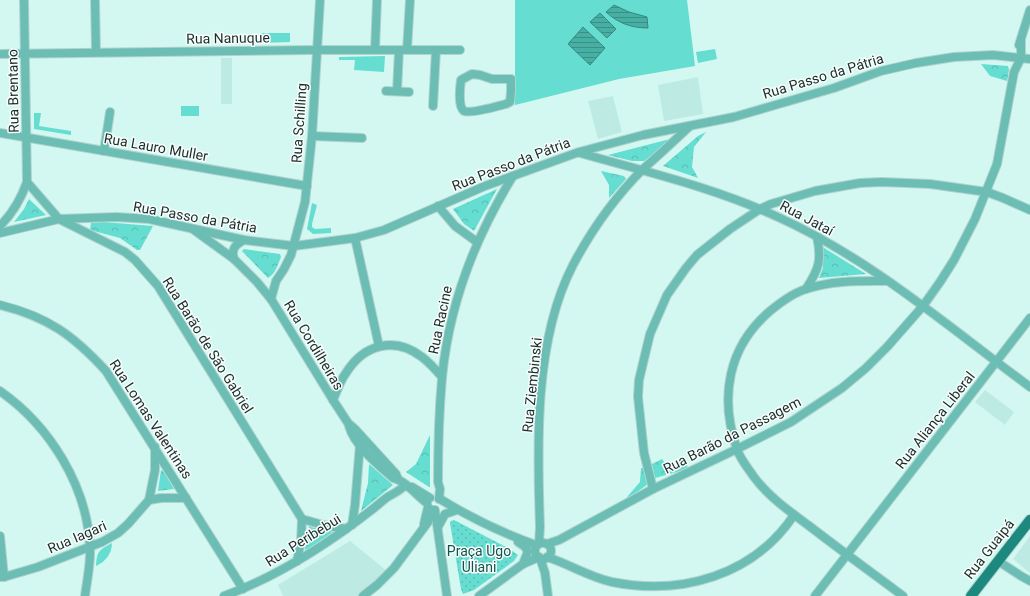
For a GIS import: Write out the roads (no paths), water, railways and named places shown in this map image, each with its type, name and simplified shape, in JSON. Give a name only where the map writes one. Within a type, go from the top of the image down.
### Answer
[{"type":"main road","name":"Rua Guaipá","points":[[971,596],[1030,520]]},
{"type":"street","name":"Rua Brentano","points":[[0,226],[15,210],[27,182],[24,0]]},
{"type":"street","points":[[94,0],[96,52]]},
{"type":"street","name":"Rua Schilling","points":[[271,299],[276,281],[289,260],[294,246],[308,186],[320,0]]},
{"type":"street","points":[[375,50],[377,0]]},
{"type":"street","points":[[397,92],[410,0]]},
{"type":"street","points":[[1017,57],[1030,10]]},
{"type":"street","name":"Rua Nanuque","points":[[0,54],[317,50],[460,50]]},
{"type":"street","points":[[432,106],[436,50]]},
{"type":"street","name":"Rua Passo da Pátria","points":[[0,233],[59,219],[116,217],[165,222],[244,240],[294,246],[355,238],[384,230],[438,206],[513,176],[579,152],[643,135],[734,117],[834,88],[881,71],[916,63],[954,57],[993,55],[1030,59]]},
{"type":"street","name":"Rua Barão da Passagem","points":[[479,596],[558,540],[617,507],[737,450],[791,422],[842,388],[866,368],[923,306],[940,282],[976,219],[997,164],[1017,57]]},
{"type":"street","points":[[472,74],[480,75],[511,80],[510,102],[469,112],[463,110],[460,106],[461,80],[472,74]]},
{"type":"street","points":[[386,91],[409,92]]},
{"type":"street","points":[[104,151],[110,112]]},
{"type":"street","name":"Rua Ziembinski","points":[[548,596],[544,551],[540,527],[540,417],[545,357],[556,308],[563,287],[573,265],[620,195],[642,170],[691,126]]},
{"type":"street","name":"Rua Lauro Muller","points":[[0,133],[308,186]]},
{"type":"street","points":[[312,136],[362,138]]},
{"type":"street","name":"Rua Jataí","points":[[579,152],[713,191],[781,218],[816,237],[887,281],[923,306],[1030,387]]},
{"type":"street","name":"Rua Racine","points":[[447,595],[438,527],[433,503],[440,489],[438,482],[439,425],[442,377],[455,305],[463,278],[477,242],[499,198],[513,176]]},
{"type":"street","points":[[27,182],[59,219]]},
{"type":"street","points":[[653,489],[644,453],[639,414],[639,380],[650,334],[667,295],[686,268],[710,244],[760,209],[789,198],[815,191],[860,183],[889,182],[930,184],[987,192],[1030,210]]},
{"type":"street","points":[[438,206],[455,226],[477,242]]},
{"type":"street","name":"Rua Barão de São Gabriel","points":[[59,219],[124,252],[135,260],[150,276],[158,286],[302,519]]},
{"type":"street","name":"Rua Cordilheiras","points":[[190,227],[234,259],[258,282],[271,299],[348,423],[403,483],[413,492],[433,503],[457,510],[510,536]]},
{"type":"street","points":[[806,289],[818,266],[820,251],[816,237]]},
{"type":"street","points":[[355,238],[379,346]]},
{"type":"street","points":[[234,259],[233,253],[235,246],[244,240]]},
{"type":"street","points":[[258,282],[264,284],[276,281]]},
{"type":"street","points":[[887,281],[833,282],[806,289],[793,294],[761,319],[746,338],[737,356],[731,374],[728,393],[728,413],[737,450],[759,483],[768,493],[836,547],[903,596]]},
{"type":"street","name":"Rua Lomas Valentinas","points":[[0,304],[27,312],[61,330],[78,342],[106,371],[243,588]]},
{"type":"street","name":"Rua Aliança Liberal","points":[[816,595],[846,554],[904,482],[1030,318]]},
{"type":"street","points":[[333,400],[340,382],[357,359],[369,350],[379,346],[402,346],[413,351],[423,357],[442,377]]},
{"type":"street","points":[[0,391],[38,425],[53,443],[77,488],[88,527],[90,548],[89,571],[85,596]]},
{"type":"street","name":"Rua Cordilheiras","points":[[348,423],[350,431],[369,456],[393,478],[403,483]]},
{"type":"street","points":[[297,561],[301,541],[302,519],[323,525],[349,527],[356,506],[360,444]]},
{"type":"street","points":[[155,447],[154,470],[149,500],[161,498],[186,498]]},
{"type":"street","points":[[359,461],[369,456]]},
{"type":"street","name":"Rua Peribebui","points":[[224,596],[297,561],[349,527],[391,495],[400,490],[403,483]]},
{"type":"street","name":"Rua Iagari","points":[[1,579],[90,548],[118,533],[149,500]]},
{"type":"street","points":[[363,596],[377,585],[394,568],[424,526],[425,516],[433,503]]},
{"type":"street","points":[[438,527],[445,514],[457,510]]},
{"type":"street","points":[[510,536],[544,551],[560,561],[592,576],[638,587],[663,587],[704,581],[721,575],[755,556],[768,546],[787,525],[794,514]]},
{"type":"street","points":[[0,536],[1,579]]},
{"type":"street","points":[[510,536],[527,549],[527,555],[523,564]]},
{"type":"street","points":[[998,561],[1030,580]]},
{"type":"park label","name":"Praça Ugo Uliani","points":[[479,560]]}]
